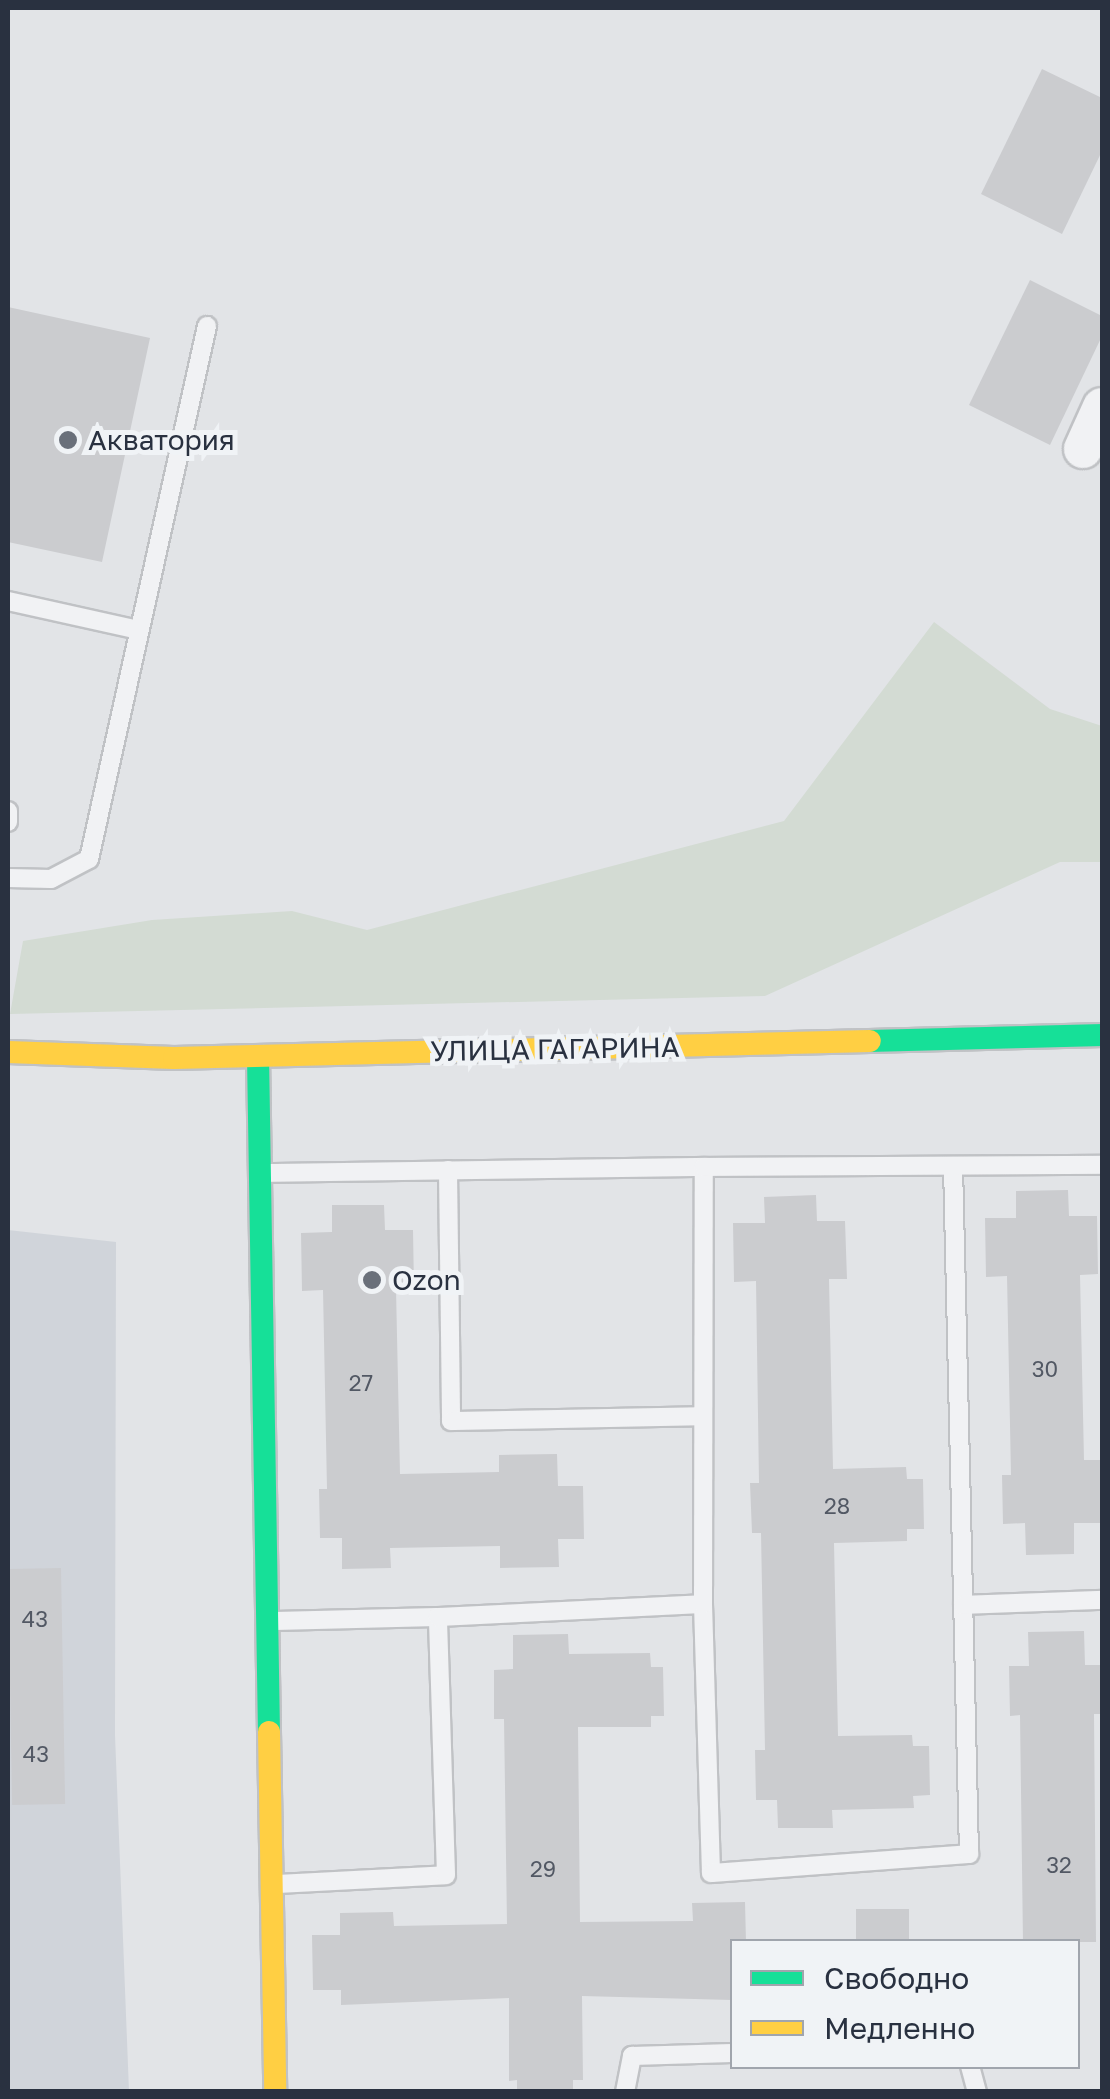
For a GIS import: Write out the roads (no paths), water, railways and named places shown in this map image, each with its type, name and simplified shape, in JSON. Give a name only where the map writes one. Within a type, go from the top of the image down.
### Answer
[{"type":"street","points":[[1083,449],[1102,407]]},
{"type":"street","name":"УЛИЦА ГАГАРИНА","points":[[8,1052],[258,1056],[1102,1035]]},
{"type":"street","points":[[258,1056],[275,2092]]},
{"type":"lane","points":[[8,878],[51,879],[88,858],[207,326]]},
{"type":"lane","points":[[8,601],[139,630]]},
{"type":"lane","points":[[8,811],[8,822]]},
{"type":"lane","points":[[260,1173],[1102,1165]]},
{"type":"lane","points":[[704,1166],[703,1604],[710,1872],[969,1854],[953,1166]]},
{"type":"lane","points":[[448,1170],[452,1422],[703,1416]]},
{"type":"lane","points":[[963,1604],[1102,1600]]},
{"type":"lane","points":[[267,1621],[703,1604]]},
{"type":"lane","points":[[272,1885],[446,1875],[438,1617]]},
{"type":"lane","points":[[626,2092],[632,2056],[730,2053]]},
{"type":"place","name":"Акватория","points":[[68,440]]},
{"type":"place","name":"Ozon","points":[[372,1280]]}]
